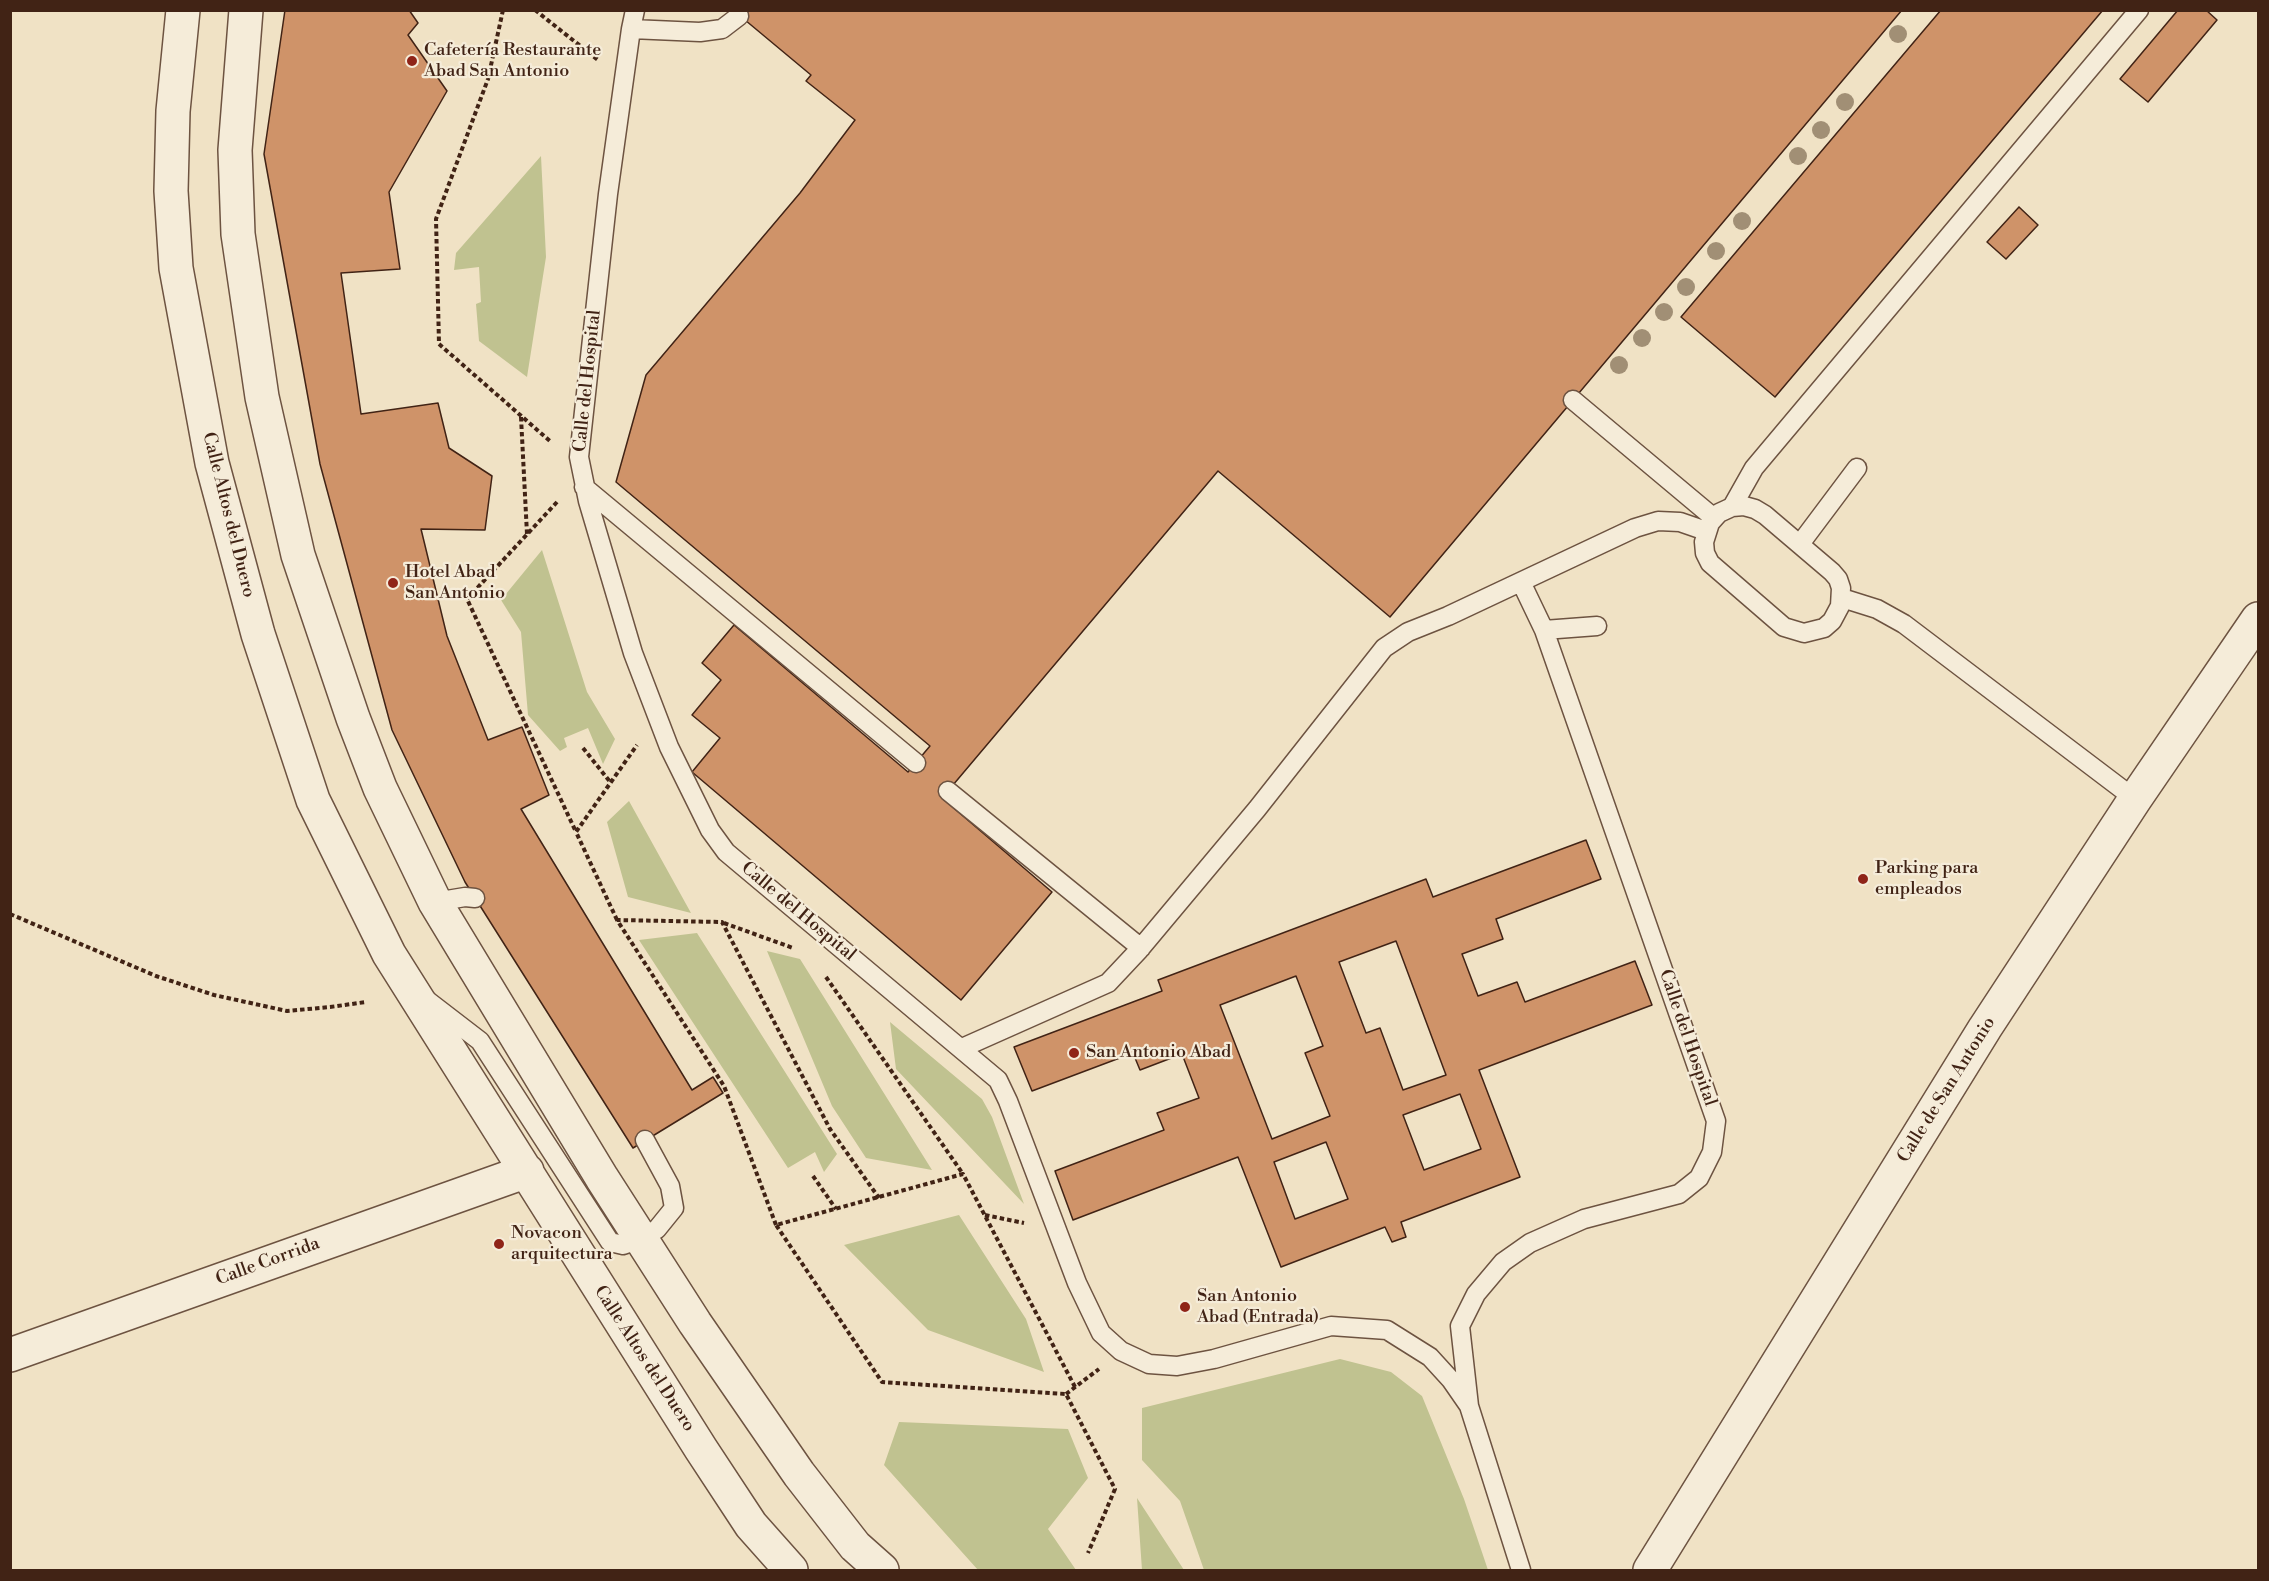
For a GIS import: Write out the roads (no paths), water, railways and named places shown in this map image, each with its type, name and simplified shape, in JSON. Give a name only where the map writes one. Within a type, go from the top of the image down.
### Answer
[{"type":"street","name":"Calle Altos del Duero","points":[[183,10],[173,111],[171,191],[176,268],[212,463],[258,633],[313,800],[389,954],[621,1324],[751,1525],[791,1570]]},
{"type":"street","points":[[246,10],[235,150],[238,234],[262,397],[298,555],[353,718],[380,788],[435,902],[641,1239],[695,1323],[799,1474],[855,1546],[882,1570]]},
{"type":"street","name":"Calle de San Antonio","points":[[1650,1570],[1986,1028],[2135,799],[2259,619]]},
{"type":"street","name":"Calle Corrida","points":[[10,1355],[527,1171]]},
{"type":"lane","name":"Calle del Hospital","points":[[635,10],[608,194],[579,458],[584,488],[633,653],[669,747],[710,830],[726,852],[998,1080],[1077,1283],[1101,1333],[1121,1351],[1149,1364],[1177,1366],[1214,1359],[1331,1326],[1387,1330],[1430,1357],[1451,1380],[1469,1406]]},
{"type":"lane","points":[[1732,507],[1754,468],[2139,10]]},
{"type":"lane","points":[[631,28],[700,32],[722,29],[739,16]]},
{"type":"lane","points":[[1573,400],[1710,525]]},
{"type":"lane","points":[[1800,544],[1857,468]]},
{"type":"lane","points":[[584,488],[916,764]]},
{"type":"lane","points":[[1732,507],[1755,509],[1832,572],[1841,588],[1842,598],[1837,614],[1824,628],[1804,633],[1784,627],[1710,563],[1705,553],[1710,525],[1719,513],[1732,507]]},
{"type":"lane","points":[[962,1048],[1108,983],[1141,948],[1292,767],[1384,648],[1408,632],[1448,616],[1635,528],[1658,521],[1710,525]]},
{"type":"lane","name":"Calle del Hospital","points":[[1521,582],[1544,630],[1716,1121],[1712,1152],[1700,1178],[1679,1194],[1584,1219],[1530,1243],[1503,1262],[1476,1294],[1460,1326],[1469,1406],[1521,1570]]},
{"type":"lane","points":[[1842,598],[1877,609],[1905,624],[2135,799]]},
{"type":"lane","points":[[1544,630],[1597,626]]},
{"type":"lane","points":[[948,790],[1141,948]]},
{"type":"lane","points":[[435,902],[465,897],[475,898]]},
{"type":"lane","name":"Calle Altos del Duero","points":[[411,988],[480,1041],[610,1242],[623,1245],[641,1239]]},
{"type":"lane","points":[[641,1239],[657,1229],[674,1208],[670,1186],[645,1140]]},
{"type":"place","name":"Cafetería Restaurante Abad San Antonio","points":[[412,61]]},
{"type":"place","name":"Hotel Abad San Antonio","points":[[393,583]]},
{"type":"place","name":"Parking para empleados","points":[[1863,879]]},
{"type":"place","name":"San Antonio Abad","points":[[1074,1053]]},
{"type":"place","name":"Novacon arquitectura","points":[[499,1244]]},
{"type":"place","name":"San Antonio Abad (Entrada)","points":[[1185,1307]]}]
